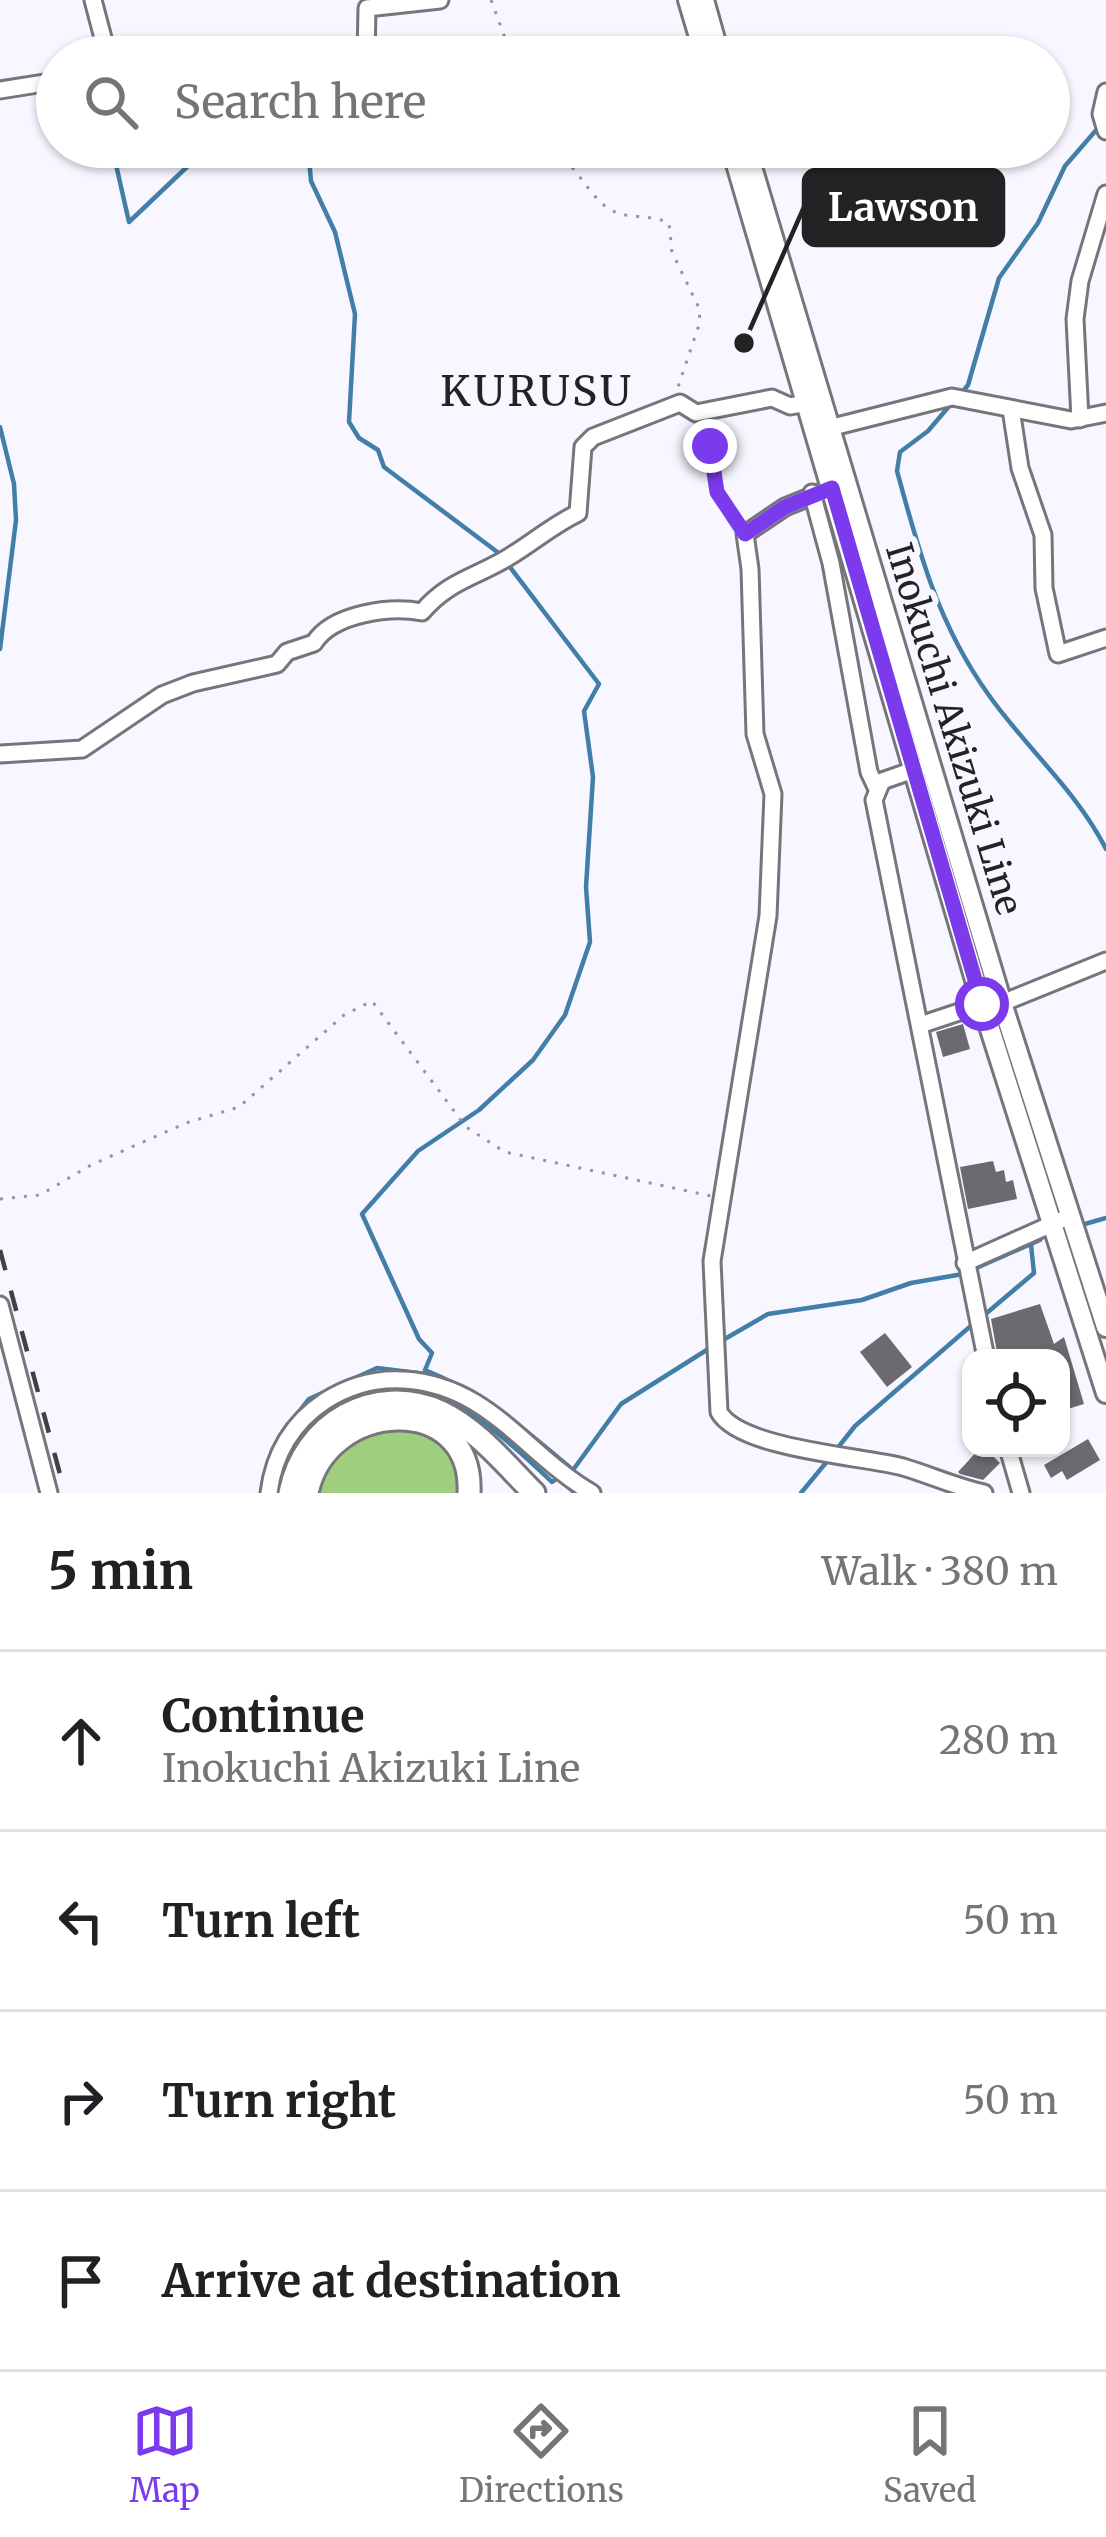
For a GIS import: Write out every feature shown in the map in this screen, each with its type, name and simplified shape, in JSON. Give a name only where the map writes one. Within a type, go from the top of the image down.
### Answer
[{"type":"highway","points":[[290,1493],[301,1459],[323,1430],[358,1408],[393,1401],[430,1408],[451,1418],[534,1493]]},
{"type":"highway","points":[[307,1493],[318,1463],[338,1439],[364,1424],[391,1418],[428,1425],[447,1438],[464,1461],[469,1493]]},
{"type":"main road","points":[[688,0],[699,36]]},
{"type":"main road","points":[[704,0],[714,36]]},
{"type":"main road","name":"Inokuchi Akizuki Line","points":[[738,168],[813,402]]},
{"type":"main road","name":"Inokuchi Akizuki Line","points":[[752,168],[813,402],[921,768]]},
{"type":"main road","name":"Inokuchi Akizuki Line","points":[[821,430],[832,488],[995,1002],[1106,1393]]},
{"type":"main road","name":"Inokuchi Akizuki Line","points":[[1059,1221],[1106,1327]]},
{"type":"street","points":[[93,0],[102,36]]},
{"type":"street","points":[[366,36],[367,8],[440,0]]},
{"type":"street","points":[[0,90],[36,84]]},
{"type":"street","points":[[1106,92],[1101,114],[1106,131]]},
{"type":"street","points":[[1080,419],[1075,319],[1080,281],[1106,194]]},
{"type":"street","points":[[821,430],[952,397],[1080,419],[1106,413]]},
{"type":"street","points":[[0,754],[82,749],[162,695],[193,682],[277,664],[287,652],[314,643],[320,634],[380,608],[422,612],[440,591],[510,557],[552,525],[578,513],[583,447],[593,437],[680,403],[696,413],[772,398],[790,406],[813,402]]},
{"type":"street","points":[[1011,409],[1020,468],[1043,535],[1044,589],[1058,654],[1106,638]]},
{"type":"street","points":[[832,488],[812,494],[745,534],[755,734],[773,794],[768,916],[712,1262],[719,1412],[725,1423],[802,1448],[901,1467],[984,1493]]},
{"type":"street","points":[[812,494],[831,563],[868,772],[877,789]]},
{"type":"street","points":[[921,768],[882,781],[874,800],[984,1349]]},
{"type":"street","points":[[920,1025],[1106,962]]},
{"type":"street","points":[[965,1263],[1059,1221]]},
{"type":"street","points":[[0,1305],[49,1493]]},
{"type":"street","points":[[269,1493],[275,1462],[303,1418],[341,1392],[383,1379],[428,1382],[471,1397],[592,1493]]},
{"type":"street","points":[[1011,1457],[1021,1493]]},
{"type":"path","points":[[491,0],[504,36]]},
{"type":"path","points":[[572,168],[606,207],[670,223],[672,252],[699,308],[700,322],[678,378],[680,403]]},
{"type":"path","points":[[696,413],[710,446],[717,492],[745,534]]},
{"type":"path","points":[[0,1199],[40,1195],[91,1165],[186,1123],[238,1107],[344,1015],[372,1000],[466,1127],[505,1152],[721,1198]]},
{"type":"green space","points":[[377,1428],[435,1441],[451,1460],[459,1493],[314,1493],[327,1460]]},
{"type":"building","points":[[963,1024],[970,1049],[943,1057],[936,1032]]},
{"type":"building","points":[[993,1161],[996,1172],[1004,1170],[1006,1182],[1013,1180],[1017,1199],[968,1209],[960,1167]]},
{"type":"building","points":[[1040,1304],[1054,1344],[1064,1337],[1068,1349],[996,1349],[991,1319]]},
{"type":"building","points":[[885,1333],[912,1367],[887,1387],[860,1352]]},
{"type":"building","points":[[1070,1357],[1084,1404],[1070,1408]]},
{"type":"building","points":[[1088,1439],[1100,1460],[1067,1480],[1062,1471],[1051,1478],[1044,1465],[1058,1457],[1070,1457],[1070,1450]]},
{"type":"building","points":[[972,1457],[994,1457],[1000,1463],[983,1480],[958,1472]]},
{"type":"waterway","points":[[1070,160],[1098,128]]},
{"type":"waterway","points":[[117,168],[129,222],[186,168]]},
{"type":"waterway","points":[[310,168],[311,181],[335,232],[355,314],[349,422],[359,438],[378,450],[384,467],[500,554],[599,684],[584,711],[593,777],[586,887],[590,942],[565,1015],[533,1060],[479,1110],[418,1151],[362,1214],[419,1339],[432,1353],[425,1370],[485,1401],[573,1470],[621,1404],[713,1346]]},
{"type":"waterway","points":[[959,396],[968,385],[999,278],[1038,223],[1064,168]]},
{"type":"waterway","points":[[951,404],[928,431],[900,452],[897,471],[932,587],[956,641],[988,694],[1080,807],[1106,849]]},
{"type":"waterway","points":[[0,427],[14,484],[16,520],[0,649]]},
{"type":"waterway","points":[[1085,1224],[1106,1218]]},
{"type":"waterway","points":[[974,1269],[1040,1240]]},
{"type":"waterway","points":[[982,1317],[1034,1273],[1031,1245]]},
{"type":"waterway","points":[[723,1340],[768,1314],[862,1300],[911,1283],[963,1274]]},
{"type":"waterway","points":[[836,1450],[855,1426],[973,1324]]},
{"type":"waterway","points":[[295,1417],[309,1399],[377,1368],[426,1374]]},
{"type":"waterway","points":[[427,1388],[427,1393],[494,1431],[552,1482],[558,1478],[575,1493]]},
{"type":"waterway","points":[[276,1447],[288,1426]]},
{"type":"waterway","points":[[801,1493],[829,1459]]},
{"type":"railway","points":[[0,1250],[65,1493]]},
{"type":"place","name":"Lawson","points":[[744,343]]},
{"type":"district","name":"KURUSU","points":[[537,391]]},
{"type":"route","points":[[710,446],[717,492],[745,534],[785,507],[832,488],[982,1004]]}]
